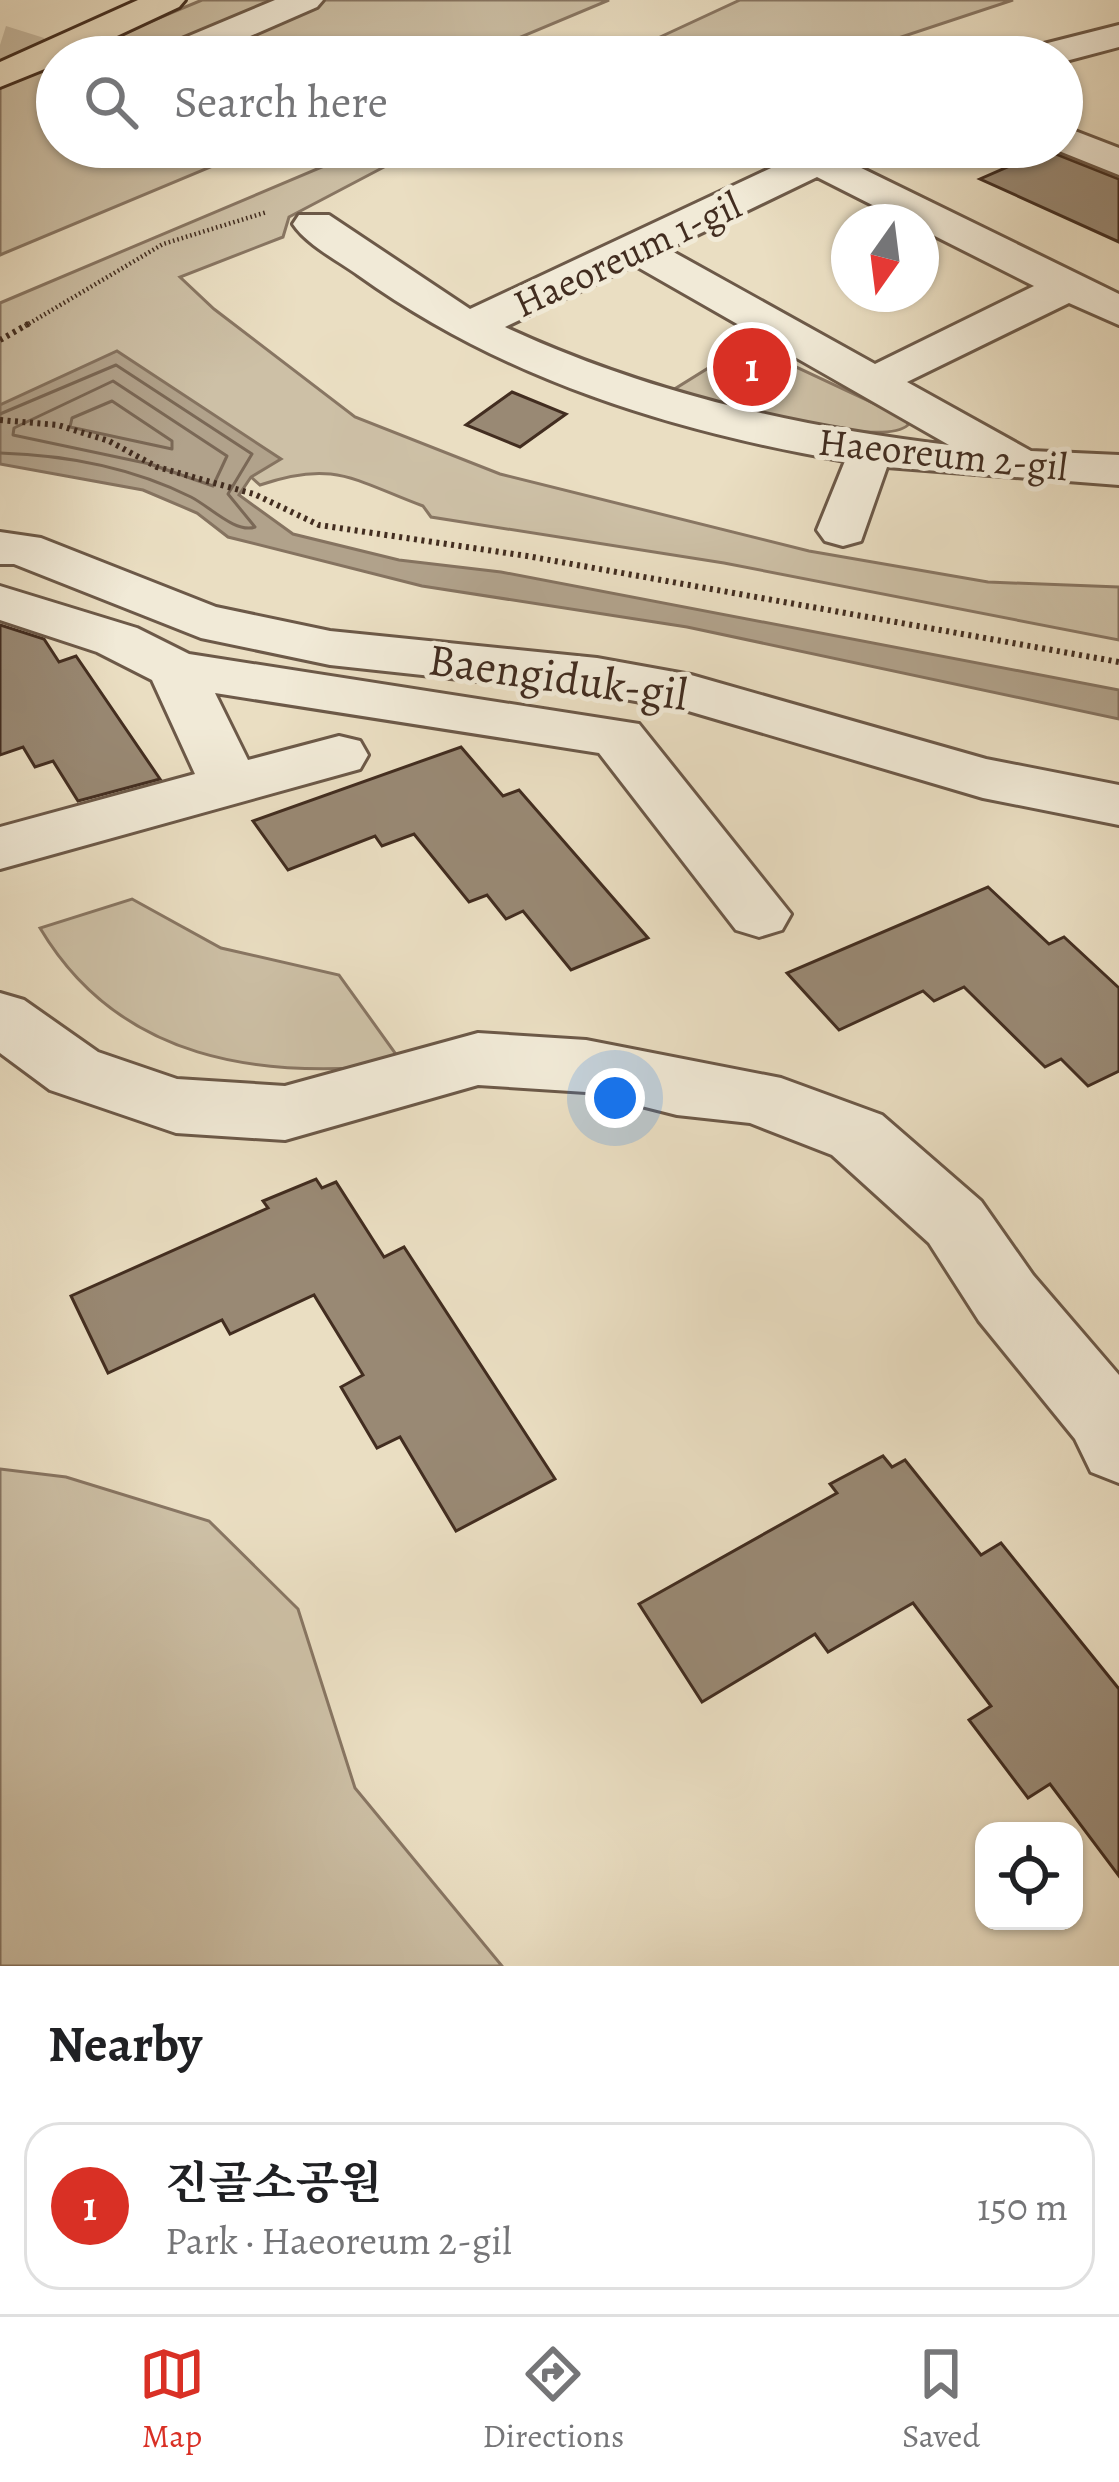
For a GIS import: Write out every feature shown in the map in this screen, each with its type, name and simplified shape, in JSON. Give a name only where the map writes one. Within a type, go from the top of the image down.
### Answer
[{"type":"highway","points":[[0,45],[103,0]]},
{"type":"highway","points":[[88,36],[167,0]]},
{"type":"highway","points":[[0,76],[36,60]]},
{"type":"street","points":[[220,36],[305,0]]},
{"type":"street","points":[[1083,45],[1119,36]]},
{"type":"street","points":[[1083,147],[1119,163]]},
{"type":"street","name":"Haeoreum 1-gil","points":[[469,327],[807,168]]},
{"type":"street","points":[[858,168],[1119,311]]},
{"type":"street","name":"Haeoreum 2-gil","points":[[314,224],[469,327],[572,376],[670,410],[784,437],[934,440],[1024,467],[1119,470]]},
{"type":"street","points":[[638,250],[934,440]]},
{"type":"street","points":[[893,371],[1059,291]]},
{"type":"street","points":[[844,530],[863,470]]},
{"type":"street","name":"Baengiduk-gil","points":[[0,548],[22,549],[201,621],[330,649],[597,676],[691,693],[983,778],[1119,805]]},
{"type":"street","points":[[0,602],[117,640],[176,669],[618,737],[759,914]]},
{"type":"street","points":[[176,669],[230,785]]},
{"type":"street","points":[[0,848],[339,755]]},
{"type":"street","points":[[0,1018],[74,1071],[176,1106],[285,1113],[478,1059],[586,1066],[677,1088],[756,1097],[857,1135],[956,1222],[1006,1298],[1106,1417],[1119,1447]]},
{"type":"path","points":[[0,340],[163,244],[260,213]]},
{"type":"path","points":[[0,420],[58,425],[109,441],[157,467],[254,494],[338,528],[527,556],[1119,662]]},
{"type":"shaded area","points":[[202,0],[609,0],[523,36],[115,36]]},
{"type":"shaded area","points":[[740,0],[1013,0],[904,36],[662,36]]},
{"type":"shaded area","points":[[36,71],[36,168],[208,168],[0,255],[0,87]]},
{"type":"shaded area","points":[[319,168],[382,168],[289,217],[283,237],[180,277],[214,309],[355,417],[500,474],[809,551],[988,582],[1119,587],[1119,640],[724,563],[431,517],[423,506],[344,476],[308,474],[260,485],[251,477],[0,409],[0,303]]},
{"type":"shaded area","points":[[747,344],[907,419],[908,425],[891,431],[832,428],[673,390]]},
{"type":"shaded area","points":[[132,899],[221,948],[339,975],[403,1064],[297,1068],[246,1063],[198,1052],[152,1034],[110,1008],[72,973],[40,928]]},
{"type":"shaded area","points":[[0,1469],[66,1477],[209,1521],[298,1609],[355,1788],[502,1966],[0,1966]]},
{"type":"water","points":[[117,351],[281,459],[251,477],[239,495],[293,534],[399,560],[501,572],[1119,690],[1119,719],[687,627],[422,586],[228,537],[197,513],[143,490],[0,464],[0,405]]},
{"type":"building","points":[[1083,165],[1119,179],[1119,242],[980,179],[1005,168]]},
{"type":"building","points":[[512,392],[566,414],[520,447],[466,425]]},
{"type":"building","points":[[0,625],[44,639],[59,662],[76,656],[160,779],[78,801],[53,761],[35,767],[23,747],[0,755]]},
{"type":"building","points":[[461,747],[503,796],[519,790],[648,938],[571,970],[523,911],[506,919],[487,895],[469,902],[414,834],[382,846],[375,836],[288,870],[253,821]]},
{"type":"building","points":[[988,887],[1049,944],[1064,937],[1119,988],[1119,1071],[1088,1086],[1061,1059],[1045,1067],[964,987],[934,1001],[923,991],[839,1030],[787,973]]},
{"type":"building","points":[[316,1179],[322,1188],[336,1182],[384,1257],[404,1247],[555,1479],[456,1531],[400,1437],[377,1448],[341,1387],[363,1375],[314,1295],[230,1334],[222,1320],[108,1373],[71,1296],[268,1208],[263,1201]]},
{"type":"building","points":[[883,1456],[892,1467],[905,1460],[981,1555],[1001,1543],[1119,1689],[1119,1876],[1083,1822],[1050,1784],[1028,1798],[969,1720],[991,1706],[913,1603],[828,1652],[815,1634],[702,1702],[639,1604],[837,1493],[830,1484]]},
{"type":"tunnel","points":[[0,45],[36,56]]},
{"type":"place","name":"진골소공원","points":[[752,367]]}]
